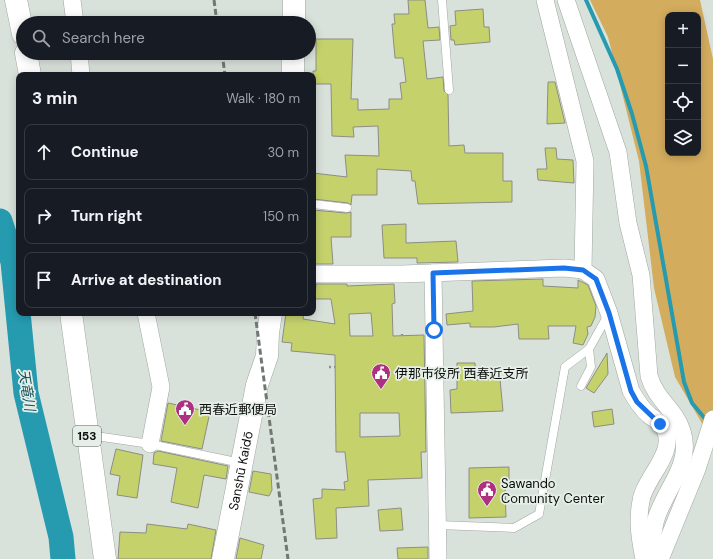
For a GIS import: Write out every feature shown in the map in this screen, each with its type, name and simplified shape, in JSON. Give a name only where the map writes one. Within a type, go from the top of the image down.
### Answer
[{"type":"main road","points":[[16,0],[19,16]]},
{"type":"main road","points":[[294,0],[294,16]]},
{"type":"main road","points":[[27,60],[29,72]]},
{"type":"main road","points":[[293,60],[293,72]]},
{"type":"main road","name":"153","points":[[71,316],[105,559]]},
{"type":"main road","name":"Sanshū Kaidō","points":[[223,559],[257,385],[270,361],[271,316]]},
{"type":"street","points":[[72,0],[74,16]]},
{"type":"street","points":[[545,0],[585,161],[583,270]]},
{"type":"street","points":[[566,0],[618,152],[628,223],[641,274],[649,376],[653,388],[677,419],[686,446],[680,471],[656,520],[648,558]]},
{"type":"street","points":[[80,60],[81,72]]},
{"type":"street","points":[[316,274],[402,275],[564,268],[583,270],[596,279],[609,313],[631,391],[637,402],[660,424],[667,436],[666,446],[659,465],[645,488],[641,500],[638,529],[648,558]]},
{"type":"street","points":[[433,273],[429,330],[438,525],[438,559]]},
{"type":"street","points":[[147,316],[161,387],[150,444]]},
{"type":"street","points":[[648,558],[661,557],[697,469],[713,419]]},
{"type":"lane","points":[[442,0],[449,90]]},
{"type":"lane","points":[[316,204],[347,208]]},
{"type":"lane","points":[[438,525],[514,528],[540,514],[565,367],[589,349],[609,313]]},
{"type":"lane","points":[[581,386],[591,367],[589,349]]},
{"type":"lane","points":[[87,435],[150,444],[241,463]]},
{"type":"path","points":[[329,367],[335,367]]},
{"type":"shaded area","points":[[590,0],[700,0],[713,59],[713,423],[703,425],[675,377],[654,288],[639,161],[608,37]]},
{"type":"building","points":[[408,0],[425,0],[428,28],[439,27],[440,40],[423,41],[427,79],[443,77],[444,91],[448,95],[449,146],[464,145],[465,153],[503,153],[503,181],[512,181],[512,202],[418,204],[415,181],[412,181],[411,171],[377,169],[377,195],[352,195],[351,205],[348,203],[316,199],[316,173],[347,177],[345,155],[379,156],[378,126],[353,127],[354,137],[332,136],[331,84],[316,84],[316,72],[313,72],[316,71],[316,39],[353,39],[351,99],[358,99],[358,110],[389,109],[389,99],[402,99],[400,83],[406,82],[403,58],[395,58],[392,24],[395,24],[394,14],[409,14]]},
{"type":"building","points":[[483,9],[484,27],[489,27],[490,42],[455,45],[454,40],[451,40],[450,26],[456,25],[455,11]]},
{"type":"building","points":[[548,82],[555,82],[565,123],[547,124]]},
{"type":"building","points":[[545,148],[556,148],[557,159],[573,160],[574,183],[538,180],[537,169],[547,169]]},
{"type":"building","points":[[316,210],[346,213],[351,212],[351,237],[331,237],[333,264],[316,264]]},
{"type":"building","points":[[406,224],[406,243],[456,241],[458,262],[417,263],[417,258],[384,258],[382,225]]},
{"type":"building","points":[[543,279],[543,286],[578,288],[578,280],[588,285],[596,306],[595,317],[591,326],[587,327],[588,334],[583,345],[573,343],[576,326],[548,326],[549,339],[519,339],[518,324],[494,327],[470,327],[470,323],[447,325],[446,314],[473,311],[472,281]]},
{"type":"building","points":[[316,284],[347,284],[347,286],[394,284],[395,303],[392,304],[393,336],[424,335],[426,452],[421,452],[422,478],[368,480],[369,506],[336,508],[337,538],[316,539],[313,499],[322,498],[322,489],[345,490],[344,482],[348,481],[345,452],[336,452],[335,355],[291,351],[292,343],[282,342],[286,316],[304,316],[303,319],[335,324],[331,299],[316,299]],"holes":[[[371,313],[373,336],[350,336],[349,314]],[[360,413],[399,413],[400,436],[360,437]]]},
{"type":"building","points":[[607,353],[608,374],[594,393],[586,388]]},
{"type":"building","points":[[457,363],[475,363],[476,380],[500,379],[503,411],[451,413],[450,390],[457,389]]},
{"type":"building","name":"西春近郵便局","points":[[168,403],[210,412],[202,449],[161,441]]},
{"type":"building","points":[[612,409],[614,424],[594,427],[592,412]]},
{"type":"building","points":[[116,449],[143,455],[137,498],[117,495],[120,476],[110,474]]},
{"type":"building","points":[[158,451],[228,466],[226,479],[204,475],[198,508],[171,502],[177,468],[153,464],[154,453]]},
{"type":"building","points":[[509,467],[509,487],[505,487],[506,517],[469,518],[469,468]]},
{"type":"building","points":[[253,471],[271,474],[272,490],[269,496],[249,492]]},
{"type":"building","points":[[401,508],[403,530],[380,531],[378,510]]},
{"type":"building","points":[[147,524],[187,529],[188,524],[216,530],[211,559],[118,559],[120,532],[146,533]]},
{"type":"building","points":[[240,538],[264,545],[261,559],[236,559]]},
{"type":"building","points":[[428,547],[428,559],[398,559],[397,548]]},
{"type":"waterway","points":[[586,0],[617,69],[632,114],[646,166],[684,382],[692,403],[707,421]]},
{"type":"waterway","name":"天竜川","points":[[0,221],[13,262],[16,292]]},
{"type":"waterway","name":"天竜川","points":[[18,316],[26,393],[61,537],[63,559]]},
{"type":"railway","points":[[214,0],[216,16]]},
{"type":"railway","points":[[223,60],[225,72]]},
{"type":"railway","points":[[255,316],[288,559]]},
{"type":"place","name":"伊那市役所 西春近支所","points":[[381,390]]},
{"type":"place","name":"西春近郵便局","points":[[185,426]]},
{"type":"place","name":"Sawando Comunity Center","points":[[487,507]]},
{"type":"route","points":[[434,330],[433,273],[564,268],[583,270],[596,279],[609,313],[631,391],[637,402],[649,416],[660,424]]}]
